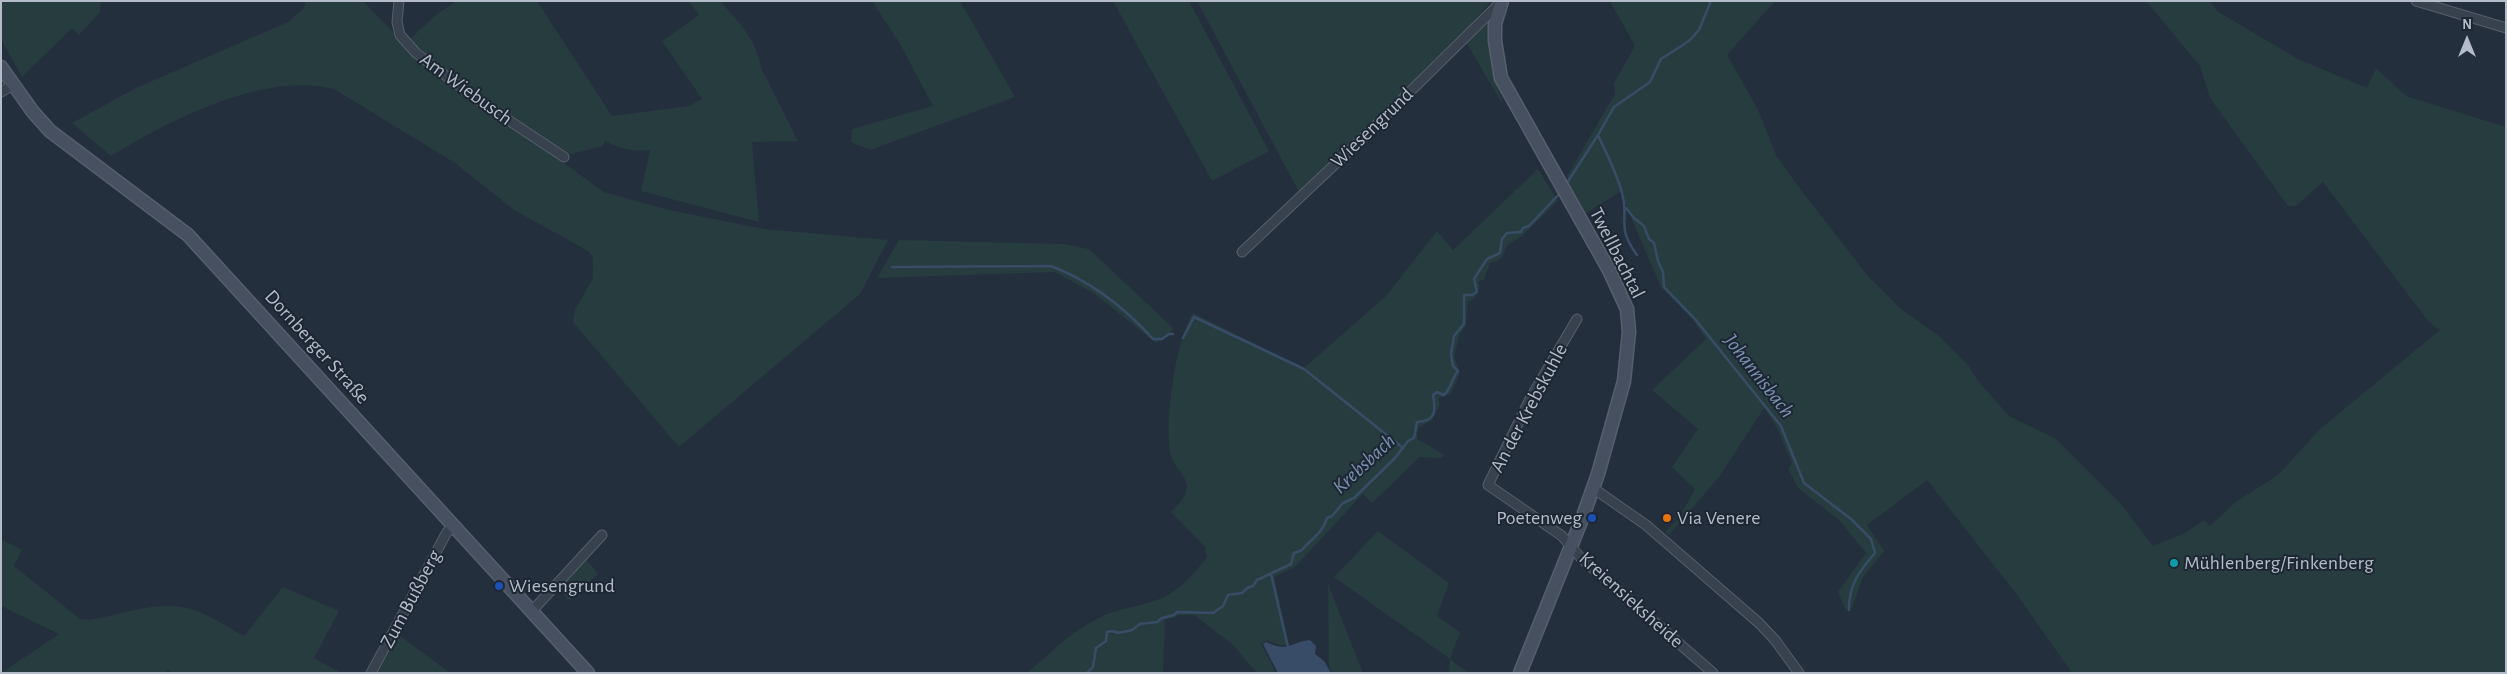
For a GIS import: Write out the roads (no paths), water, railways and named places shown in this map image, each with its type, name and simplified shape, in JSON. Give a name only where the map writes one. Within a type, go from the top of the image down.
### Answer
[{"type":"street","name":"Am Wiebusch","points":[[399,1],[397,22],[400,35],[416,53],[475,98],[564,157]]},
{"type":"street","points":[[2416,1],[2506,28]]},
{"type":"street","name":"Twellbachtal","points":[[1501,2],[1495,24],[1494,42],[1501,78],[1619,290],[1626,309],[1629,332],[1624,381],[1593,488],[1520,673]]},
{"type":"street","name":"Wiesengrund","points":[[1242,252],[1365,136],[1501,2]]},
{"type":"street","name":"Dornberger Straße","points":[[1,67],[50,132],[188,235],[588,673]]},
{"type":"street","points":[[1,92],[13,85]]},
{"type":"street","name":"An der Krebskuhle","points":[[1571,546],[1562,536],[1488,485],[1531,396],[1577,319]]},
{"type":"street","points":[[1593,488],[1646,525],[1759,623],[1775,640],[1799,673]]},
{"type":"street","name":"Zum Bußberg","points":[[372,673],[447,532],[454,526]]},
{"type":"street","points":[[532,611],[602,535]]},
{"type":"street","name":"Kreiensieksheide","points":[[1571,546],[1580,557],[1713,673]]},
{"type":"water","points":[[1310,640],[1316,646],[1315,654],[1324,661],[1331,673],[1278,673],[1263,644],[1266,642],[1285,647]]},
{"type":"waterway","name":"Johannisbach","points":[[1637,255],[1626,237],[1625,210],[1620,186],[1598,135],[1614,107],[1650,82],[1661,59],[1689,41],[1699,30],[1711,1]]},
{"type":"waterway","points":[[1565,186],[1598,135]]},
{"type":"waterway","name":"Krebsbach","points":[[1087,673],[1093,667],[1096,648],[1106,641],[1107,632],[1113,631],[1118,633],[1132,630],[1140,624],[1157,622],[1177,612],[1213,613],[1223,606],[1228,595],[1242,593],[1247,588],[1253,586],[1257,580],[1291,564],[1294,553],[1302,550],[1316,536],[1323,528],[1327,518],[1332,516],[1343,503],[1354,498],[1395,458],[1408,441],[1414,438],[1417,422],[1428,420],[1431,417],[1434,410],[1433,395],[1437,392],[1444,395],[1458,371],[1453,366],[1451,354],[1454,336],[1464,324],[1464,295],[1472,295],[1477,292],[1474,279],[1487,259],[1500,253],[1502,239],[1507,233],[1521,232],[1523,228],[1529,226],[1561,192]]},
{"type":"waterway","name":"Johannisbach","points":[[1626,208],[1644,226],[1649,239],[1654,243],[1658,261],[1663,272],[1664,287],[1695,319],[1781,426],[1804,483],[1851,519],[1871,539],[1875,553],[1856,579],[1849,601],[1849,610]]},
{"type":"waterway","points":[[892,267],[1051,266],[1079,279],[1106,296],[1153,339],[1162,339],[1169,334],[1173,334]]},
{"type":"waterway","points":[[1183,338],[1194,317],[1304,369],[1403,448]]},
{"type":"waterway","points":[[1271,574],[1288,647]]},
{"type":"place","name":"Poetenweg","points":[[1592,518]]},
{"type":"place","name":"Via Venere","points":[[1667,518]]},
{"type":"place","name":"Mühlenberg/Finkenberg","points":[[2174,563]]},
{"type":"place","name":"Wiesengrund","points":[[499,586]]}]
